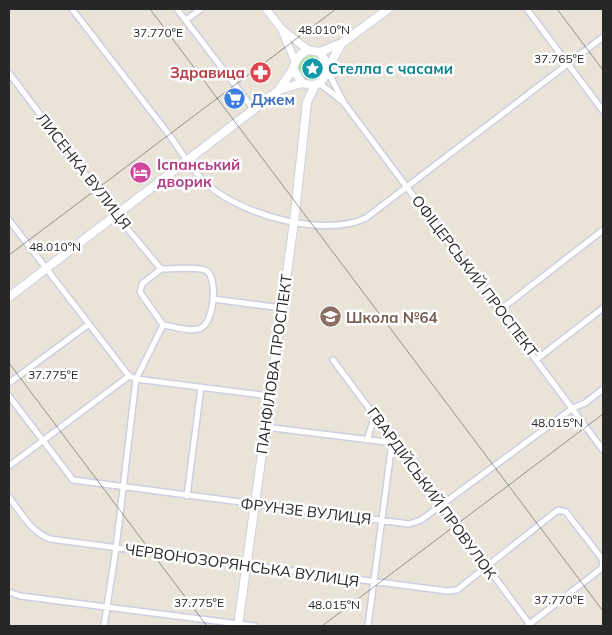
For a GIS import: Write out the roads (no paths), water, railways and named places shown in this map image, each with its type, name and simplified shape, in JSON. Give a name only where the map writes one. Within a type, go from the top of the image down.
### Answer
[{"type":"main road","points":[[9,297],[279,90],[301,54],[308,50],[320,52],[342,43],[388,9]]},
{"type":"main road","points":[[279,90],[302,83],[317,84],[325,79],[328,69],[342,43]]},
{"type":"main road","points":[[320,52],[328,69]]},
{"type":"main road","points":[[294,65],[302,83]]},
{"type":"main road","name":"ПАНФІЛОВА ПРОСПЕКТ","points":[[238,625],[294,222],[307,102],[302,83]]},
{"type":"main road","name":"ПАНФІЛОВА ПРОСПЕКТ","points":[[307,102],[317,84]]},
{"type":"street","points":[[72,9],[208,186],[246,208],[294,222],[330,227],[355,223],[366,218],[603,37]]},
{"type":"street","points":[[177,9],[254,110]]},
{"type":"street","points":[[186,20],[202,9]]},
{"type":"street","points":[[266,9],[281,28],[308,50]]},
{"type":"street","points":[[527,9],[603,111]]},
{"type":"street","points":[[281,28],[294,65]]},
{"type":"street","points":[[328,69],[344,103]]},
{"type":"street","name":"ЛИСЕНКА ВУЛИЦЯ","points":[[9,73],[116,215],[161,268]]},
{"type":"street","points":[[317,84],[344,103]]},
{"type":"street","name":"ОФІЦЕРСЬКИЙ ПРОСПЕКТ","points":[[344,103],[408,186],[603,450]]},
{"type":"street","points":[[9,220],[129,376],[136,379],[269,396]]},
{"type":"street","points":[[500,310],[603,230]]},
{"type":"street","points":[[161,268],[206,270],[212,280],[213,299],[210,320],[200,328],[193,330],[162,325],[140,292],[142,284],[161,268]]},
{"type":"street","points":[[213,299],[282,308]]},
{"type":"street","points":[[537,359],[603,308]]},
{"type":"street","points":[[9,383],[89,324]]},
{"type":"street","points":[[104,626],[116,548],[136,379],[162,325]]},
{"type":"street","name":"ГВАРДІЙСЬКИЙ ПРОВУЛОК","points":[[333,360],[529,626]]},
{"type":"street","points":[[9,466],[129,376]]},
{"type":"street","points":[[187,496],[201,387]]},
{"type":"street","name":"ФРУНЗЕ ВУЛИЦЯ","points":[[9,396],[73,480],[123,488],[414,524],[573,408],[585,403],[603,389]]},
{"type":"street","points":[[367,440],[375,415]]},
{"type":"street","points":[[265,428],[395,443],[392,450],[381,520],[368,626]]},
{"type":"street","name":"ЧЕРВОНОЗОРЯНСЬКА ВУЛИЦЯ","points":[[9,497],[41,536],[50,539],[447,591],[457,590],[558,510],[566,512],[603,560],[602,568],[529,626]]},
{"type":"street","points":[[9,592],[20,596],[255,626]]},
{"type":"place","name":"Стелла с часами","points":[[312,68]]},
{"type":"place","name":"Здравица","points":[[261,72]]},
{"type":"place","name":"Джем","points":[[235,99]]},
{"type":"place","name":"Іспанський дворик","points":[[141,173]]},
{"type":"place","name":"Школа №64","points":[[330,317]]}]
